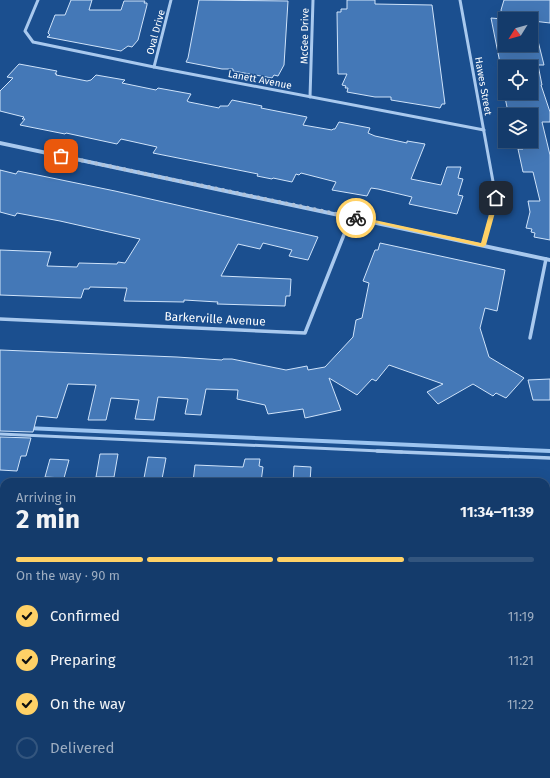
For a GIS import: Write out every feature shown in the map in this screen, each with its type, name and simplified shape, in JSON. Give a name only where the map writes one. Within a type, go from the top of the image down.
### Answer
[{"type":"street","name":"Lanett Avenue","points":[[38,0],[25,31],[33,42],[154,67],[484,130]]},
{"type":"street","name":"Oval Drive","points":[[154,67],[171,0]]},
{"type":"street","name":"McGee Drive","points":[[310,97],[313,0]]},
{"type":"street","name":"Hawes Street","points":[[460,0],[496,198],[483,245]]},
{"type":"street","points":[[0,143],[548,259],[530,338]]},
{"type":"street","name":"Barkerville Avenue","points":[[0,320],[305,333],[351,217]]},
{"type":"lane","points":[[0,434],[109,440],[550,458]]},
{"type":"building","points":[[71,0],[92,0],[89,10],[121,10],[124,1],[145,1],[144,3],[147,3],[147,5],[138,40],[132,47],[128,46],[121,51],[47,37],[50,35],[48,33],[55,15],[65,15]]},
{"type":"building","points":[[199,0],[288,1],[284,65],[278,76],[274,75],[272,78],[233,71],[233,69],[222,69],[186,62]]},
{"type":"building","points":[[347,0],[375,0],[375,4],[432,5],[445,104],[442,104],[440,108],[391,100],[391,97],[375,97],[347,92],[348,88],[345,88],[346,86],[342,85],[347,74],[338,74],[337,12],[341,12],[341,9],[347,9]]},
{"type":"building","points":[[504,0],[550,0],[550,23],[538,22],[538,12],[501,12]]},
{"type":"building","points":[[491,18],[498,19],[498,52],[538,52],[538,41],[544,65],[538,65],[538,60],[499,60]]},
{"type":"building","points":[[19,64],[57,71],[55,74],[57,74],[56,75],[87,81],[91,80],[96,75],[125,80],[122,83],[156,90],[158,88],[191,94],[187,101],[219,108],[220,106],[228,106],[232,100],[262,106],[261,108],[307,117],[303,125],[332,130],[335,129],[339,122],[370,128],[368,133],[375,136],[407,143],[407,141],[425,144],[411,179],[441,185],[447,167],[461,167],[458,178],[463,179],[458,195],[463,196],[457,214],[409,204],[412,197],[378,189],[371,188],[367,196],[332,190],[336,182],[301,173],[299,175],[296,174],[292,182],[272,179],[257,176],[258,174],[153,153],[157,147],[121,139],[117,144],[20,125],[25,119],[22,119],[24,117],[0,111],[0,91],[13,78],[7,77]]},
{"type":"building","points":[[538,65],[541,85],[550,112],[550,122],[542,122],[550,155],[550,240],[534,237],[535,233],[531,232],[532,229],[526,228],[530,212],[528,201],[540,201],[533,172],[523,172],[518,149],[538,148],[538,108],[507,108],[506,100],[538,100]]},
{"type":"building","points":[[0,170],[16,174],[18,171],[115,191],[318,237],[308,260],[289,256],[292,250],[263,243],[260,249],[238,244],[221,276],[291,279],[290,296],[286,296],[285,306],[217,304],[218,302],[184,300],[184,302],[124,301],[127,288],[90,287],[89,289],[84,289],[81,298],[0,295],[0,250],[51,252],[47,266],[77,267],[79,263],[117,264],[118,262],[125,263],[140,239],[60,221],[17,213],[15,216],[0,212]]},
{"type":"building","points":[[380,243],[505,270],[497,311],[485,308],[480,328],[489,357],[524,378],[506,398],[496,393],[493,396],[473,384],[438,404],[427,392],[443,384],[389,365],[376,381],[372,379],[357,395],[329,378],[341,410],[305,418],[303,409],[268,414],[265,405],[237,399],[238,390],[206,389],[201,415],[185,414],[188,399],[158,397],[154,420],[135,419],[139,400],[111,398],[106,420],[88,420],[96,385],[68,384],[57,418],[37,416],[33,432],[0,431],[0,350],[222,360],[232,359],[286,370],[307,366],[308,370],[325,367],[353,337],[356,320],[362,318],[369,283],[363,281],[375,250],[378,250]]},
{"type":"building","points":[[550,379],[550,400],[533,400],[528,380]]},
{"type":"building","points":[[0,437],[31,438],[26,456],[21,456],[17,471],[0,470]]},
{"type":"building","points":[[100,454],[118,454],[114,477],[96,477]]},
{"type":"building","points":[[148,457],[166,458],[162,478],[144,478]]},
{"type":"building","points":[[50,459],[69,460],[64,478],[45,477]]},
{"type":"building","points":[[245,459],[260,459],[259,466],[263,467],[262,478],[193,478],[195,465],[243,467]]},
{"type":"building","points":[[294,466],[311,467],[310,478],[293,478]]},
{"type":"waterway","points":[[26,428],[550,451]]},
{"type":"way so far","points":[[61,156],[356,218]]},
{"type":"route","points":[[356,218],[483,245],[496,198]]}]
